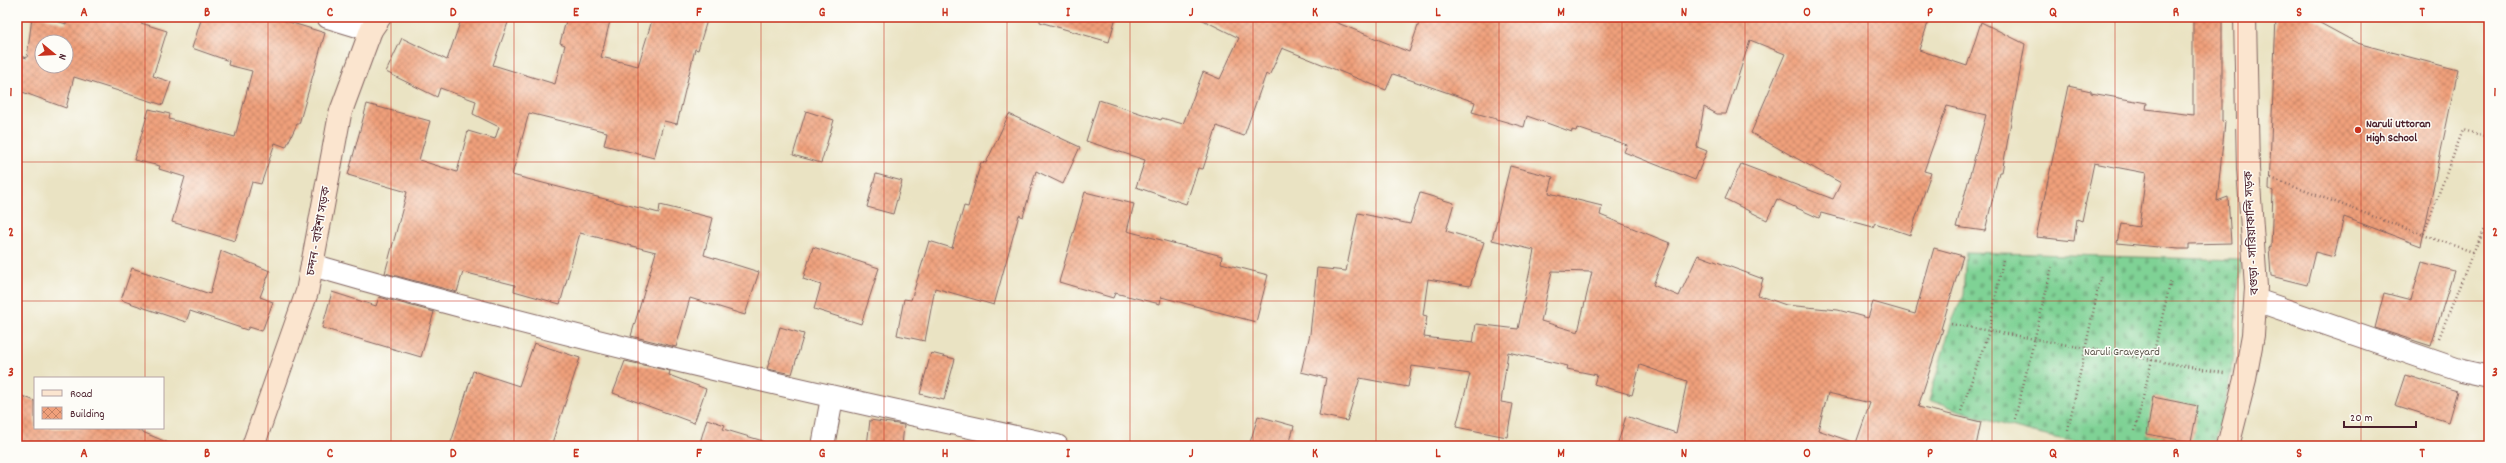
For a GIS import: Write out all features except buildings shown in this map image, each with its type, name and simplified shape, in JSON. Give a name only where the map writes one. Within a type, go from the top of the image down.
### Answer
[{"type":"main road","name":"বগুড়া - সারিয়াকান্দি সড়ক","points":[[2228,446],[2245,379],[2256,300],[2255,260],[2248,170],[2245,17]]},
{"type":"main road","name":"চন্দন - বাইশা সড়ক","points":[[253,446],[307,292],[340,114],[376,23]]},
{"type":"street","points":[[328,17],[376,23]]},
{"type":"street","points":[[312,265],[442,302],[832,398],[1057,446]]},
{"type":"street","points":[[2256,300],[2431,359],[2462,371],[2489,377]]},
{"type":"street","points":[[823,446],[832,398]]},
{"type":"path","points":[[2423,235],[2463,130],[2489,137]]},
{"type":"path","points":[[2248,170],[2473,252]]},
{"type":"path","points":[[2431,359],[2473,252],[2489,222]]},
{"type":"path","points":[[1961,411],[1989,331],[2003,260]]},
{"type":"path","points":[[2015,419],[2052,267]]},
{"type":"path","points":[[2068,430],[2101,275]]},
{"type":"path","points":[[2135,431],[2171,280]]},
{"type":"path","points":[[1951,324],[2231,374],[2245,379]]},
{"type":"green space","name":"Naruli Graveyard","points":[[1966,252],[2241,260],[2231,374],[2214,446],[2126,447],[2090,444],[2043,435],[1997,423],[1929,400],[1951,324],[1963,295]]},
{"type":"place","name":"Naruli Uttoran High School","points":[[2358,130]]}]
